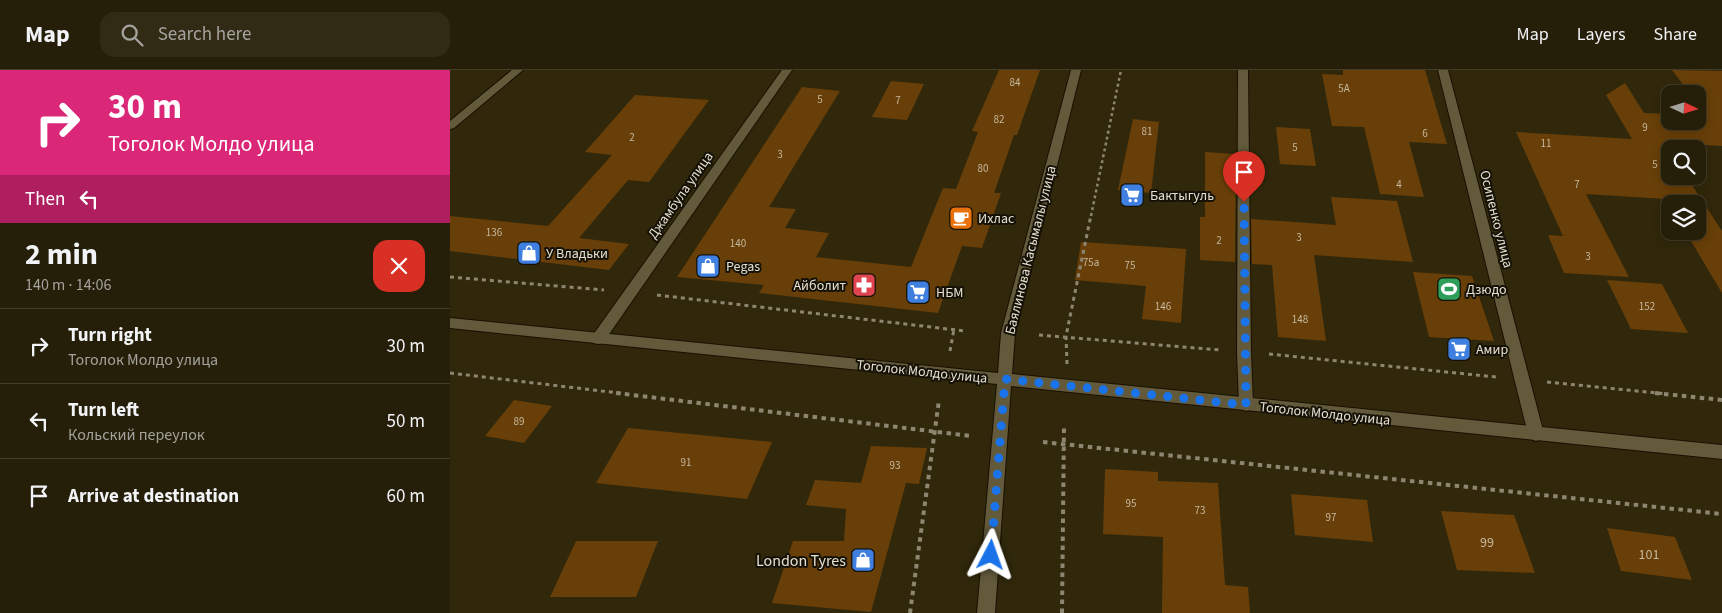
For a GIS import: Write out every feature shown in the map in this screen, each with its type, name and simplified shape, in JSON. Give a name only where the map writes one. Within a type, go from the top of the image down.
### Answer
[{"type":"main road","points":[[450,126],[518,70]]},
{"type":"main road","name":"Джамбула улица","points":[[598,339],[787,70]]},
{"type":"main road","name":"Баялинова Касымалы улица","points":[[986,613],[1008,333],[1076,70]]},
{"type":"main road","points":[[1244,70],[1244,352],[1246,405]]},
{"type":"main road","name":"Осипенко улица","points":[[1443,70],[1536,434]]},
{"type":"main road","name":"Тоголок Молдо улица","points":[[450,323],[1722,452]]},
{"type":"path","points":[[1067,365],[1066,336],[1122,70]]},
{"type":"path","points":[[450,277],[630,292],[965,331]]},
{"type":"path","points":[[949,354],[954,330]]},
{"type":"path","points":[[1039,335],[1244,352],[1722,400]]},
{"type":"path","points":[[450,372],[935,430],[971,436]]},
{"type":"path","points":[[910,613],[939,400]]},
{"type":"path","points":[[1062,613],[1064,424]]},
{"type":"path","points":[[1043,442],[1722,514]]},
{"type":"building","points":[[999,70],[1040,70],[1017,135],[1014,135],[994,193],[1001,193],[982,248],[962,246],[938,313],[759,293],[764,285],[677,277],[802,87],[840,91],[769,207],[796,209],[785,228],[829,233],[816,257],[911,267],[943,188],[956,189],[978,132],[972,131]]},
{"type":"building","points":[[1343,70],[1425,70],[1447,144],[1409,142],[1424,197],[1380,194],[1364,127],[1332,126],[1322,74],[1343,75]]},
{"type":"building","points":[[1672,70],[1722,71],[1722,146],[1706,145],[1706,140],[1661,140],[1661,185],[1692,185],[1698,195],[1661,195],[1661,199],[1586,194],[1629,277],[1564,273],[1548,235],[1563,236],[1516,132],[1632,139],[1606,95],[1625,83],[1644,113],[1661,114],[1661,130],[1706,130],[1706,85],[1683,85]]},
{"type":"building","points":[[891,81],[924,84],[907,120],[872,117]]},
{"type":"building","points":[[635,95],[709,100],[649,182],[628,180],[579,238],[629,244],[609,270],[450,251],[450,216],[548,226],[612,155],[585,152]]},
{"type":"building","points":[[1133,119],[1159,122],[1151,193],[1118,190]]},
{"type":"building","points":[[1276,127],[1310,129],[1316,166],[1280,164]]},
{"type":"building","points":[[1205,152],[1236,154],[1235,262],[1200,260],[1200,217],[1205,217]]},
{"type":"building","points":[[1331,197],[1397,201],[1413,262],[1314,255],[1326,341],[1278,337],[1272,265],[1252,264],[1251,219],[1336,225]]},
{"type":"building","points":[[1706,207],[1722,231],[1722,293],[1690,240],[1706,240]]},
{"type":"building","points":[[1081,242],[1186,249],[1181,323],[1142,319],[1146,286],[1075,280]]},
{"type":"building","points":[[1413,272],[1472,276],[1494,341],[1429,337]]},
{"type":"building","points":[[1607,280],[1662,284],[1688,333],[1631,329]]},
{"type":"building","points":[[514,400],[552,406],[524,443],[485,436]]},
{"type":"building","points":[[628,428],[772,442],[747,499],[596,483]]},
{"type":"building","points":[[871,446],[927,448],[919,484],[906,483],[871,612],[772,603],[793,541],[844,541],[846,509],[806,505],[815,480],[861,483]]},
{"type":"building","points":[[1105,469],[1158,472],[1158,481],[1218,483],[1225,585],[1248,587],[1250,613],[1162,613],[1163,537],[1103,534]]},
{"type":"building","points":[[1291,494],[1367,500],[1373,542],[1295,535]]},
{"type":"building","points":[[1441,511],[1514,515],[1535,573],[1457,570]]},
{"type":"building","points":[[1607,528],[1675,537],[1692,580],[1621,571]]},
{"type":"building","points":[[576,541],[658,541],[636,597],[550,597]]},
{"type":"place","name":"Бактыгуль","points":[[1132,195]]},
{"type":"place","name":"Ихлас","points":[[961,218]]},
{"type":"place","name":"У Владьки","points":[[529,253]]},
{"type":"place","name":"Pegas","points":[[708,266]]},
{"type":"place","name":"Айболит","points":[[864,285]]},
{"type":"place","name":"Дзюдо","points":[[1449,289]]},
{"type":"place","name":"НБМ","points":[[918,292]]},
{"type":"place","name":"Амир","points":[[1459,349]]},
{"type":"place","name":"London Tyres","points":[[863,560]]},
{"type":"route","points":[[991,555],[1005,379],[1246,405],[1244,202]]}]
